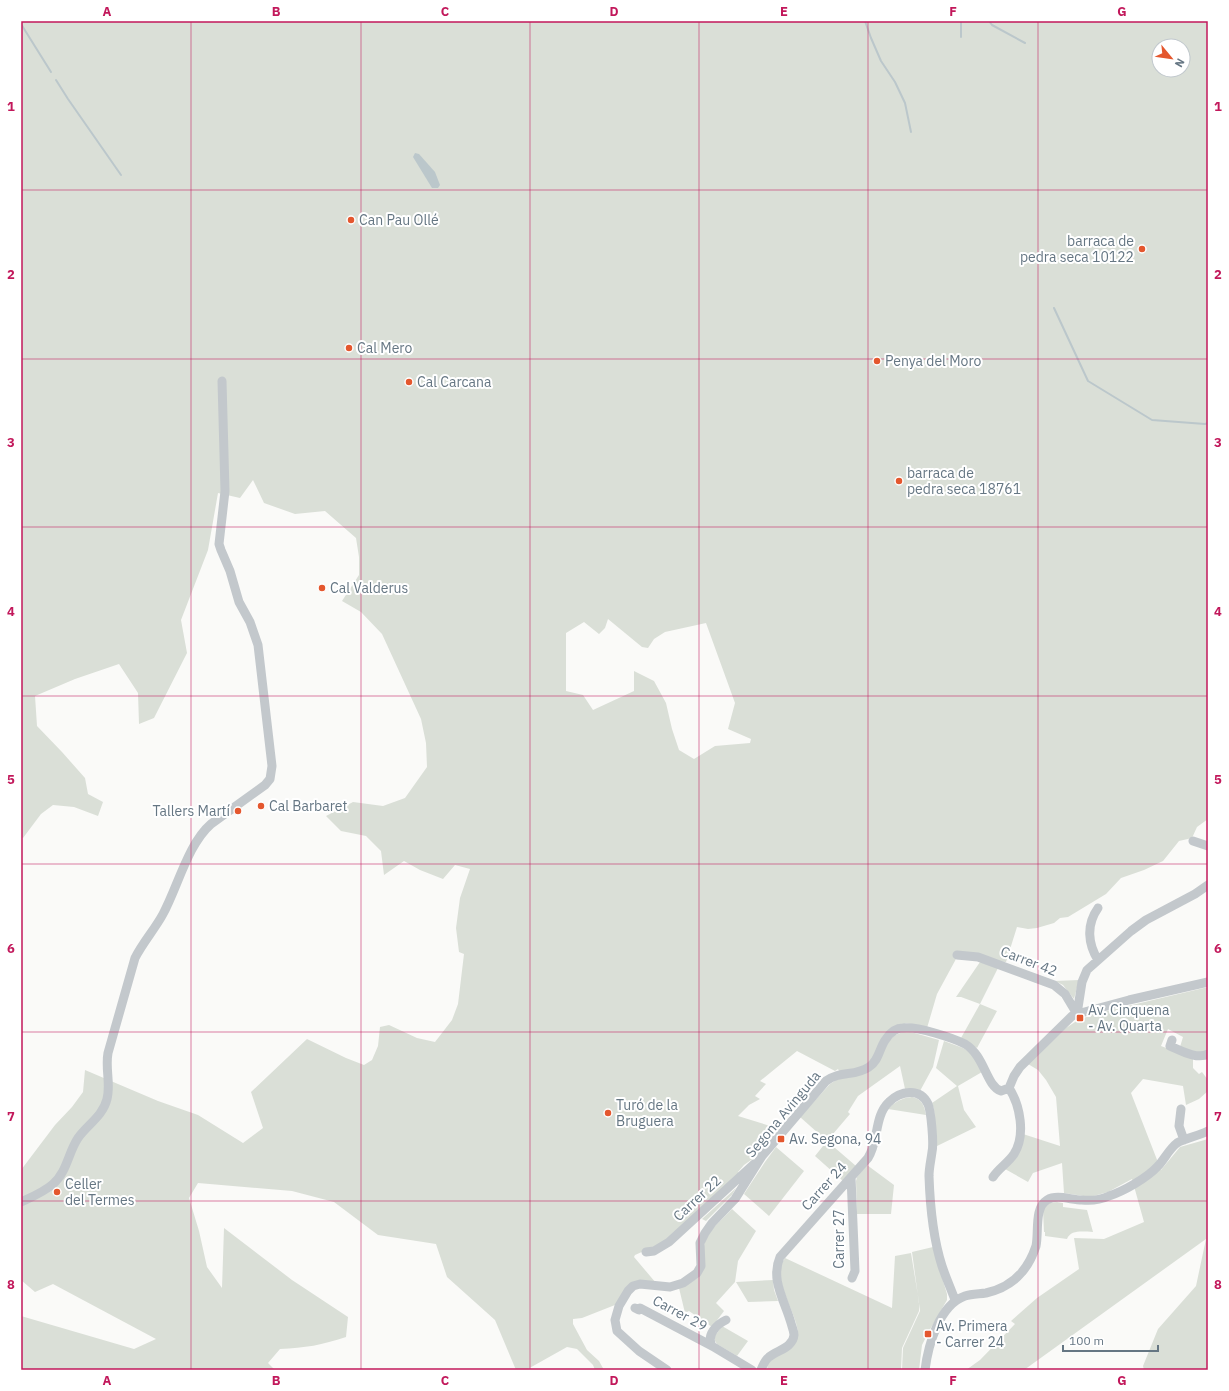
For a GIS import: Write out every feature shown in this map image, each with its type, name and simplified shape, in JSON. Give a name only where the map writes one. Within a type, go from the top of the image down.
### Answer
[{"type":"street","points":[[21,1202],[54,1184],[63,1173],[72,1149],[79,1137],[96,1118],[105,1105],[108,1094],[106,1068],[108,1053],[135,958],[139,949],[163,914],[197,840],[206,828],[261,789],[270,779],[272,771],[272,760],[265,713],[264,687],[256,638],[250,622],[239,602],[229,567],[220,550],[219,544],[225,491],[222,381]]},
{"type":"street","points":[[1193,841],[1208,846]]},
{"type":"street","points":[[1077,1014],[1084,976],[1087,970],[1131,931],[1146,920],[1195,894],[1208,885]]},
{"type":"street","points":[[1098,908],[1092,919],[1090,942],[1093,952],[1098,960]]},
{"type":"street","name":"Carrer 42","points":[[957,955],[978,957],[1054,985],[1065,994],[1077,1014]]},
{"type":"street","points":[[993,1177],[1013,1155],[1019,1140],[1019,1110],[1016,1099],[1009,1088],[1020,1067],[1072,1016],[1129,1000],[1208,982]]},
{"type":"street","name":"Segona Avinguda","points":[[667,1370],[639,1351],[617,1331],[615,1320],[619,1306],[628,1291],[634,1286],[640,1284],[670,1287],[683,1283],[695,1276],[700,1269],[699,1247],[702,1238],[712,1223],[735,1199],[762,1156],[826,1081],[834,1075],[857,1072],[869,1067],[876,1060],[886,1038],[900,1028],[908,1028],[922,1030],[965,1044],[977,1055],[993,1087],[1001,1091],[1009,1088]]},
{"type":"street","points":[[1172,1040],[1170,1046],[1203,1057],[1208,1054]]},
{"type":"street","name":"Carrer 24","points":[[761,1370],[767,1359],[788,1346],[794,1334],[779,1292],[777,1269],[780,1257],[851,1177],[871,1152],[881,1114],[888,1104],[900,1095],[909,1092],[915,1093],[923,1098],[927,1102],[930,1112],[933,1146],[929,1175],[935,1240],[942,1265],[956,1300]]},
{"type":"street","points":[[1181,1109],[1179,1126],[1184,1140]]},
{"type":"street","points":[[925,1370],[932,1336],[942,1318],[956,1300],[966,1296],[986,1293],[1003,1287],[1021,1273],[1036,1247],[1039,1211],[1045,1201],[1056,1197],[1090,1200],[1108,1197],[1149,1174],[1162,1162],[1176,1144],[1208,1131]]},
{"type":"street","name":"Carrer 22","points":[[646,1252],[654,1251],[669,1242],[762,1156]]},
{"type":"street","name":"Carrer 27","points":[[851,1177],[855,1271],[852,1278]]},
{"type":"street","name":"Carrer 29","points":[[635,1308],[639,1310],[640,1308],[712,1346],[752,1370]]},
{"type":"street","points":[[712,1346],[710,1340],[711,1335],[719,1324],[726,1320]]},
{"type":"shaded area","points":[[21,21],[1208,21],[1208,819],[1197,827],[1192,838],[1179,841],[1163,861],[1144,870],[1121,878],[1106,894],[1068,917],[1060,918],[1054,923],[1037,928],[1028,929],[1017,927],[1006,962],[956,959],[937,994],[927,1028],[906,1023],[868,1064],[861,1068],[839,1071],[838,1069],[835,1071],[797,1051],[760,1081],[766,1084],[755,1096],[760,1099],[749,1105],[738,1116],[780,1129],[758,1155],[744,1165],[738,1172],[739,1173],[671,1239],[635,1255],[634,1257],[656,1283],[641,1281],[615,1305],[582,1318],[573,1319],[573,1324],[587,1350],[599,1361],[604,1370],[595,1370],[593,1365],[577,1349],[567,1347],[526,1370],[516,1370],[495,1320],[447,1277],[436,1244],[378,1235],[334,1202],[292,1191],[198,1183],[189,1198],[199,1231],[207,1267],[222,1288],[224,1228],[292,1280],[348,1317],[346,1337],[313,1346],[280,1349],[268,1363],[275,1370],[21,1370],[21,1316],[134,1349],[156,1339],[53,1284],[35,1292],[21,1280],[21,1170],[55,1125],[72,1107],[83,1092],[85,1070],[158,1101],[198,1115],[243,1143],[263,1128],[251,1092],[307,1039],[364,1065],[372,1060],[378,1046],[380,1027],[389,1025],[417,1038],[435,1042],[452,1020],[458,1004],[464,954],[459,952],[456,928],[460,898],[470,869],[455,865],[443,879],[420,870],[404,861],[384,875],[381,851],[366,836],[341,831],[326,816],[353,802],[383,806],[405,798],[427,767],[426,743],[421,719],[382,634],[361,612],[342,601],[359,575],[359,557],[356,538],[325,511],[295,514],[264,503],[253,480],[240,498],[218,493],[208,550],[181,620],[187,653],[154,718],[139,724],[138,693],[119,664],[75,679],[35,696],[37,726],[85,778],[88,794],[103,802],[98,816],[74,807],[53,805],[41,814],[23,838],[21,837]],"holes":[[[608,619],[642,647],[648,648],[654,639],[665,632],[706,623],[735,703],[728,729],[751,739],[750,743],[715,746],[694,759],[679,750],[666,703],[654,681],[634,671],[634,691],[593,710],[583,695],[566,691],[566,633],[584,622],[599,634],[605,628]]]},
{"type":"shaded area","points":[[415,153],[419,154],[435,172],[440,185],[438,188],[432,188],[413,157]]},
{"type":"shaded area","points":[[980,962],[998,968],[980,1004],[961,997],[956,997]]},
{"type":"shaded area","points":[[1079,980],[1074,999],[1063,985],[1055,981]]},
{"type":"shaded area","points":[[1208,987],[1208,1051],[1199,1053],[1180,1047],[1183,1037],[1168,1029],[1161,1046],[1193,1058],[1193,1068],[1199,1074],[1202,1072],[1208,1080],[1208,1091],[1199,1099],[1186,1105],[1183,1086],[1143,1079],[1131,1093],[1161,1170],[1180,1147],[1208,1139],[1208,1370],[1144,1370],[1143,1366],[1158,1329],[1196,1286],[1206,1239],[1024,1370],[966,1370],[980,1360],[1015,1324],[1011,1321],[1037,1298],[1079,1269],[1074,1238],[1104,1239],[1144,1222],[1132,1179],[1108,1192],[1090,1197],[1064,1193],[1062,1163],[1033,1173],[1028,1182],[1005,1169],[1023,1134],[1060,1146],[1056,1097],[1038,1070],[1028,1064],[1066,1028],[1078,1020],[1098,1013]]},
{"type":"shaded area","points":[[980,1004],[997,1011],[977,1048],[961,1038]]},
{"type":"shaded area","points":[[905,1031],[939,1040],[933,1067],[920,1091],[905,1089],[900,1066],[858,1096],[848,1112],[850,1114],[827,1141],[800,1117],[830,1084],[838,1079],[856,1076],[886,1046],[893,1036]]},
{"type":"shaded area","points":[[944,1041],[963,1048],[973,1054],[982,1072],[958,1086],[964,1110],[976,1127],[937,1146],[934,1109],[932,1103],[957,1086],[936,1068]]},
{"type":"shaded area","points":[[912,1097],[918,1099],[922,1103],[926,1115],[888,1109],[898,1101]]},
{"type":"shaded area","points":[[827,1141],[856,1166],[843,1181],[815,1156]]},
{"type":"shaded area","points":[[776,1147],[804,1171],[769,1216],[744,1194]]},
{"type":"shaded area","points":[[867,1165],[894,1185],[891,1214],[857,1214],[856,1181],[857,1177]]},
{"type":"shaded area","points":[[736,1188],[732,1195],[706,1221],[702,1219]]},
{"type":"shaded area","points":[[1049,1203],[1063,1203],[1063,1207],[1087,1210],[1093,1232],[1075,1232],[1067,1239],[1045,1236],[1043,1210]]},
{"type":"shaded area","points":[[732,1209],[756,1231],[738,1261],[735,1282],[716,1303],[724,1311],[712,1327],[689,1311],[685,1313],[679,1288],[699,1277],[705,1240],[714,1227]]},
{"type":"shaded area","points":[[933,1247],[947,1294],[947,1300],[922,1345],[919,1370],[902,1370],[903,1348],[920,1311],[912,1252]]},
{"type":"shaded area","points":[[911,1253],[919,1302],[919,1311],[902,1348],[901,1370],[767,1370],[768,1363],[798,1333],[797,1325],[782,1285],[781,1266],[785,1258],[892,1308],[895,1256]]},
{"type":"shaded area","points":[[773,1280],[774,1290],[778,1301],[748,1302],[736,1282]]},
{"type":"shaded area","points":[[722,1326],[748,1341],[737,1356],[717,1344],[715,1341],[715,1336]]},
{"type":"waterway","points":[[865,21],[881,61],[895,82],[905,103],[911,132]]},
{"type":"waterway","points":[[961,21],[961,37]]},
{"type":"waterway","points":[[989,21],[992,25],[1025,43]]},
{"type":"waterway","points":[[21,24],[51,72]]},
{"type":"waterway","points":[[56,80],[121,175]]},
{"type":"waterway","points":[[1054,308],[1088,381],[1152,420],[1208,423]]},
{"type":"place","name":"Can Pau Ollé","points":[[351,220]]},
{"type":"place","name":"barraca de pedra seca 10122","points":[[1142,249]]},
{"type":"place","name":"Cal Mero","points":[[349,348]]},
{"type":"place","name":"Penya del Moro","points":[[877,361]]},
{"type":"place","name":"Cal Carcana","points":[[409,382]]},
{"type":"place","name":"barraca de pedra seca 18761","points":[[899,481]]},
{"type":"place","name":"Cal Valderus","points":[[322,588]]},
{"type":"place","name":"Cal Barbaret","points":[[261,806]]},
{"type":"place","name":"Tallers Martí","points":[[238,811]]},
{"type":"place","name":"Av. Cinquena - Av. Quarta","points":[[1080,1018]]},
{"type":"place","name":"Turó de la Bruguera","points":[[608,1113]]},
{"type":"place","name":"Av. Segona, 94","points":[[781,1139]]},
{"type":"place","name":"Celler del Termes","points":[[57,1192]]},
{"type":"place","name":"Av. Primera - Carrer 24","points":[[928,1334]]}]
